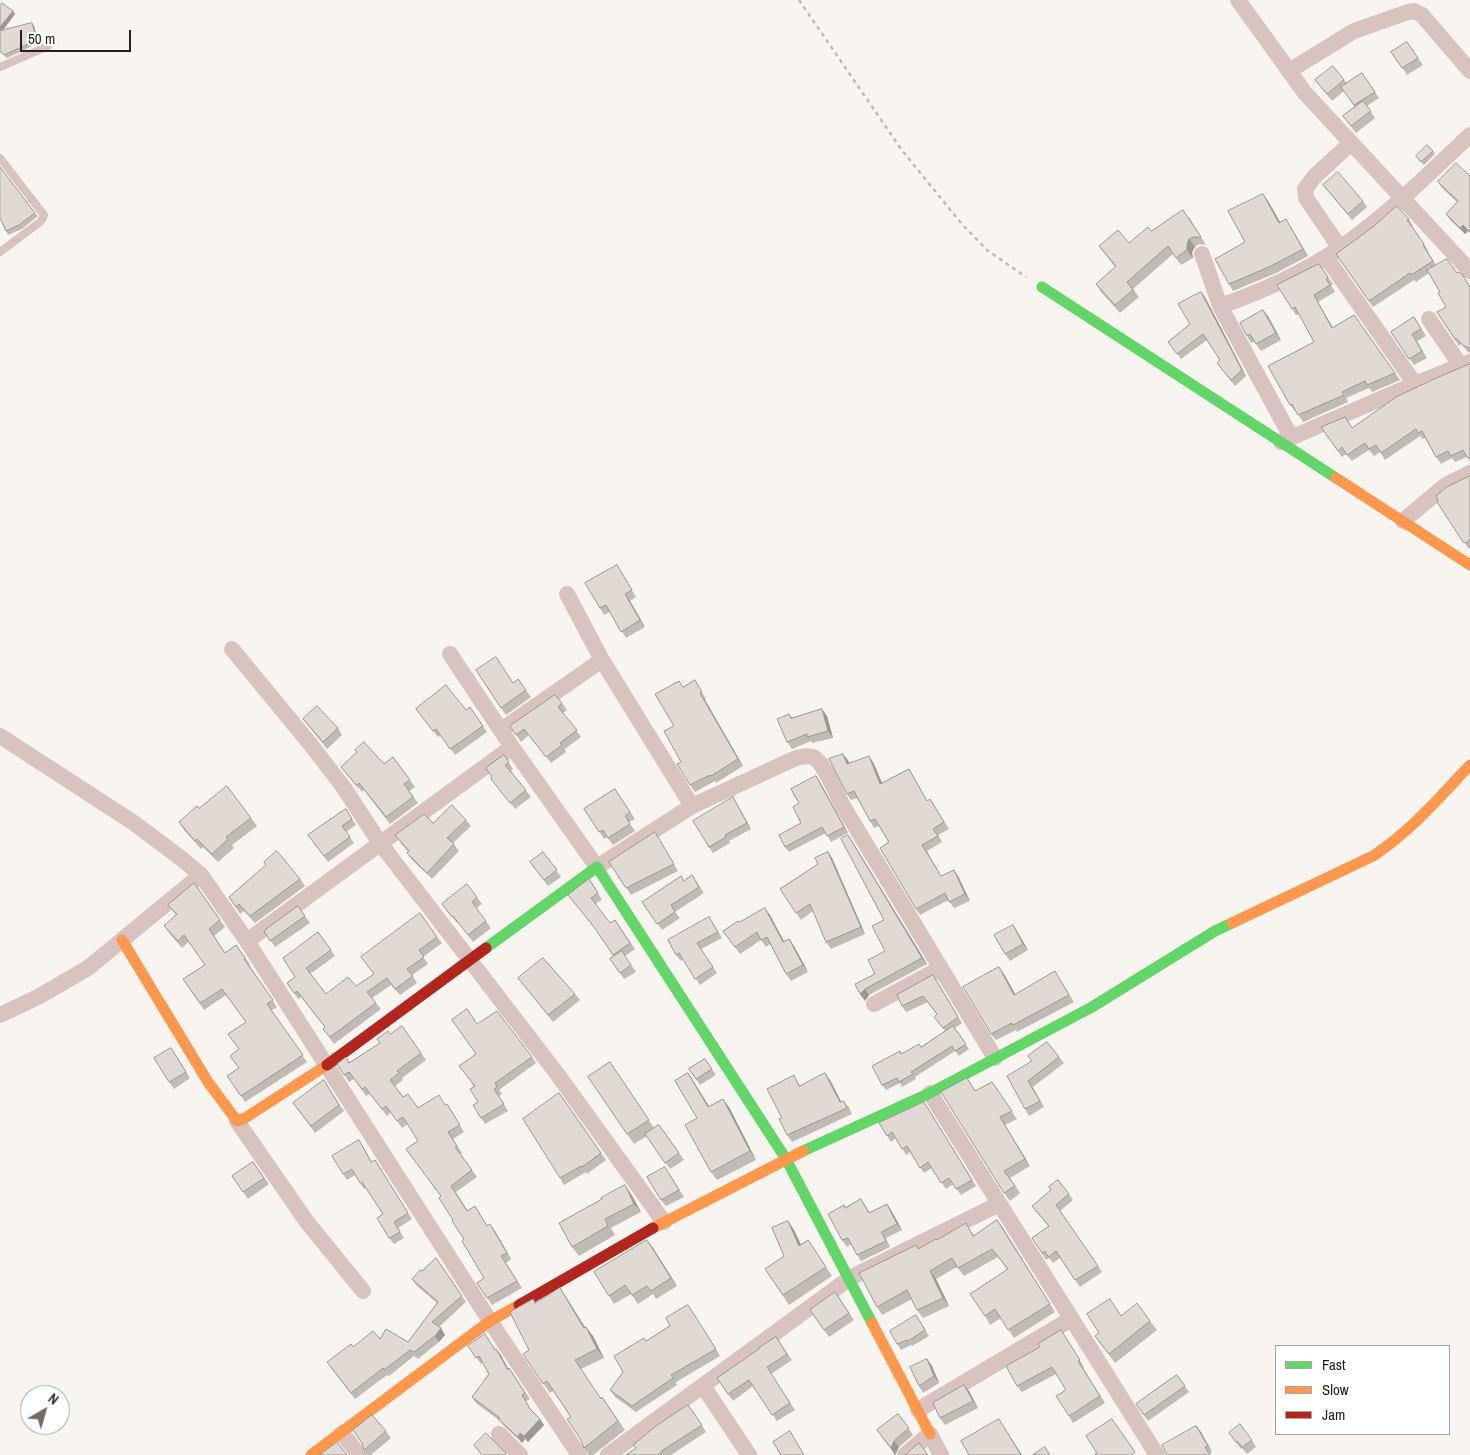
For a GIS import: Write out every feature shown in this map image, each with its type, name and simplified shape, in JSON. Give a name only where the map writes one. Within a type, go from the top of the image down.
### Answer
[{"type":"street","points":[[1238,0],[1289,72],[1350,143],[1470,271]]},
{"type":"street","points":[[1289,72],[1354,31],[1414,11],[1422,15],[1463,53],[1470,71]]},
{"type":"street","points":[[1220,306],[1272,286],[1340,248],[1402,199],[1470,135]]},
{"type":"street","points":[[1340,248],[1306,198],[1305,189],[1350,143]]},
{"type":"street","points":[[1202,254],[1220,306],[1286,439]]},
{"type":"street","points":[[1326,257],[1415,384]]},
{"type":"street","points":[[1042,287],[1286,439],[1403,522],[1470,565]]},
{"type":"street","points":[[1286,439],[1466,364],[1429,319]]},
{"type":"street","points":[[1403,522],[1446,485],[1470,473]]},
{"type":"street","points":[[567,594],[602,660],[692,806]]},
{"type":"street","points":[[232,649],[344,788],[380,843],[558,1075],[664,1222]]},
{"type":"street","points":[[450,654],[512,747],[597,867],[786,1159],[941,1455]]},
{"type":"street","points":[[501,730],[602,660]]},
{"type":"street","points":[[0,736],[134,823],[182,858],[201,875],[247,941],[490,1321],[579,1455]]},
{"type":"street","points":[[247,941],[512,747]]},
{"type":"street","points":[[237,1121],[327,1065],[597,867],[692,806],[796,758],[806,756],[814,758],[823,766],[843,806],[995,1058]]},
{"type":"street","points":[[311,1455],[490,1321],[664,1222],[786,1159],[930,1093],[1092,1007],[1215,931],[1373,856],[1387,847],[1412,825],[1470,765]]},
{"type":"street","points":[[0,1015],[38,997],[88,968],[201,875]]},
{"type":"street","points":[[122,940],[208,1082],[307,1222],[362,1291]]},
{"type":"street","points":[[874,1004],[941,968]]},
{"type":"street","points":[[930,1093],[1157,1455]]},
{"type":"street","points":[[608,1455],[850,1278],[999,1204]]},
{"type":"street","points":[[918,1410],[1071,1319]]},
{"type":"street","points":[[703,1386],[749,1455]]},
{"type":"street","points":[[342,1433],[359,1455]]},
{"type":"street","points":[[499,1434],[520,1455]]},
{"type":"street","points":[[905,1455],[930,1434]]},
{"type":"lane","points":[[0,68],[48,46]]},
{"type":"lane","points":[[0,158],[44,215],[44,218],[0,252]]},
{"type":"path","points":[[799,0],[901,148],[962,224],[987,250],[1042,287]]},
{"type":"building","points":[[2,3],[13,11],[0,27],[0,6]]},
{"type":"building","points":[[32,23],[37,40],[4,55],[0,51],[0,31]]},
{"type":"building","points":[[1407,42],[1418,58],[1402,68],[1391,52]]},
{"type":"building","points":[[1333,66],[1344,80],[1327,94],[1315,80]]},
{"type":"building","points":[[1362,73],[1375,92],[1354,105],[1341,87]]},
{"type":"building","points":[[1363,101],[1371,111],[1351,126],[1343,116]]},
{"type":"building","points":[[1427,145],[1433,151],[1421,162],[1416,156]]},
{"type":"building","points":[[1456,163],[1470,176],[1470,232],[1463,225],[1460,228],[1446,214],[1458,201],[1438,182]]},
{"type":"building","points":[[0,167],[35,213],[19,225],[6,231],[0,218]]},
{"type":"building","points":[[1338,172],[1363,201],[1348,214],[1323,185]]},
{"type":"building","points":[[1263,194],[1279,223],[1286,219],[1303,249],[1271,266],[1229,284],[1215,259],[1245,242],[1228,211]]},
{"type":"building","points":[[1397,206],[1409,219],[1407,220],[1424,244],[1433,261],[1411,275],[1410,273],[1369,301],[1336,254]]},
{"type":"building","points":[[1183,210],[1201,237],[1189,239],[1187,250],[1176,258],[1168,246],[1127,282],[1133,290],[1115,305],[1096,284],[1116,266],[1099,246],[1118,230],[1129,243],[1148,227],[1151,231]]},
{"type":"building","points":[[1447,259],[1457,273],[1462,274],[1470,287],[1470,348],[1455,339],[1437,312],[1446,307],[1438,293],[1440,292],[1427,270]]},
{"type":"building","points":[[1319,264],[1328,277],[1326,279],[1330,285],[1314,295],[1332,328],[1354,315],[1395,373],[1367,385],[1365,381],[1342,392],[1344,395],[1298,415],[1292,404],[1290,405],[1268,366],[1314,342],[1295,307],[1292,309],[1277,285]]},
{"type":"building","points":[[1201,292],[1242,370],[1231,380],[1217,363],[1220,360],[1203,334],[1177,354],[1168,342],[1190,324],[1178,304]]},
{"type":"building","points":[[1263,310],[1276,333],[1256,344],[1250,334],[1247,336],[1240,323]]},
{"type":"building","points":[[1414,317],[1421,329],[1412,334],[1422,351],[1409,359],[1391,332]]},
{"type":"building","points":[[1470,364],[1470,458],[1467,457],[1463,450],[1451,456],[1448,451],[1436,457],[1422,431],[1418,433],[1416,429],[1381,453],[1376,445],[1369,449],[1365,443],[1347,455],[1342,447],[1338,451],[1321,427],[1345,417],[1352,428],[1396,397]]},
{"type":"building","points":[[1470,476],[1470,540],[1466,543],[1463,542],[1437,502],[1436,496],[1447,487]]},
{"type":"building","points":[[617,565],[632,590],[625,594],[640,620],[621,632],[606,605],[600,608],[585,583]]},
{"type":"building","points":[[496,657],[513,683],[518,679],[526,690],[501,708],[476,670]]},
{"type":"building","points":[[695,680],[702,692],[700,693],[738,759],[711,776],[690,785],[677,764],[681,762],[664,731],[674,726],[655,694],[679,681],[683,687]]},
{"type":"building","points":[[446,685],[466,710],[470,707],[483,726],[450,749],[436,729],[433,731],[416,709]]},
{"type":"building","points":[[555,695],[562,703],[558,707],[577,730],[546,757],[524,729],[516,735],[510,726]]},
{"type":"building","points":[[317,706],[338,728],[323,742],[303,719]]},
{"type":"building","points":[[822,709],[828,731],[807,737],[807,734],[787,742],[777,719],[789,714],[791,718]]},
{"type":"building","points":[[364,742],[384,764],[393,757],[410,780],[404,784],[413,797],[386,817],[359,783],[357,786],[341,767],[357,752],[355,750]]},
{"type":"building","points":[[843,754],[847,764],[869,756],[880,784],[909,769],[927,801],[930,799],[944,822],[933,829],[938,836],[922,845],[941,876],[954,870],[965,894],[949,902],[945,893],[916,909],[880,848],[889,842],[875,819],[870,821],[854,791],[847,794],[829,759]]},
{"type":"building","points":[[504,755],[509,762],[505,765],[526,790],[510,803],[491,779],[492,777],[486,768]]},
{"type":"building","points":[[816,776],[844,827],[827,836],[822,827],[785,847],[779,835],[801,823],[793,807],[799,803],[791,789]]},
{"type":"building","points":[[227,786],[251,818],[226,837],[228,839],[212,854],[197,839],[195,841],[179,822],[197,806],[199,808]]},
{"type":"building","points":[[615,789],[630,812],[625,816],[630,824],[608,838],[603,830],[599,832],[584,809]]},
{"type":"building","points":[[733,797],[747,823],[725,835],[726,837],[709,847],[693,821]]},
{"type":"building","points":[[452,805],[466,820],[447,838],[454,844],[427,873],[407,853],[409,851],[395,835],[424,814],[433,823]]},
{"type":"building","points":[[346,809],[352,819],[342,826],[350,837],[324,856],[308,835]]},
{"type":"building","points":[[655,832],[674,864],[626,888],[609,862]]},
{"type":"building","points":[[848,835],[922,958],[865,989],[860,994],[855,984],[875,974],[868,960],[885,951],[872,926],[884,920],[841,839]]},
{"type":"building","points":[[277,851],[300,879],[250,916],[239,904],[236,907],[229,897],[266,865],[264,862]]},
{"type":"building","points":[[543,852],[557,870],[544,880],[530,862]]},
{"type":"building","points":[[828,852],[861,927],[826,942],[810,904],[796,913],[780,889],[818,864],[815,858]]},
{"type":"building","points":[[692,875],[699,887],[671,905],[675,912],[657,924],[642,902],[681,876],[684,881]]},
{"type":"building","points":[[589,879],[598,893],[591,898],[610,923],[615,920],[630,943],[613,955],[594,927],[568,895]]},
{"type":"building","points":[[194,883],[220,920],[209,929],[225,953],[236,945],[273,1000],[267,1004],[303,1055],[241,1096],[227,1076],[239,1068],[230,1056],[239,1049],[228,1034],[246,1022],[222,989],[200,1003],[183,979],[205,965],[184,935],[178,941],[164,926],[177,914],[168,905]]},
{"type":"building","points":[[467,884],[477,897],[472,902],[486,921],[468,935],[442,904]]},
{"type":"building","points":[[298,906],[305,916],[270,941],[264,931]]},
{"type":"building","points":[[765,908],[783,942],[789,939],[803,965],[786,974],[767,937],[761,940],[757,932],[735,947],[723,931],[738,921]]},
{"type":"building","points":[[420,913],[437,937],[419,950],[424,957],[407,969],[413,976],[395,989],[387,978],[367,992],[376,1003],[330,1037],[323,1029],[325,1027],[297,991],[294,993],[287,983],[295,977],[283,958],[318,932],[331,950],[306,968],[326,994],[348,977],[356,986],[374,974],[361,957]]},
{"type":"building","points":[[709,917],[718,932],[697,943],[713,967],[695,979],[679,953],[676,955],[668,940]]},
{"type":"building","points":[[1013,925],[1023,944],[1005,954],[994,935]]},
{"type":"building","points":[[622,951],[631,965],[620,973],[610,959]]},
{"type":"building","points":[[543,958],[575,994],[548,1015],[518,978]]},
{"type":"building","points":[[999,967],[1014,995],[1055,971],[1069,995],[1013,1025],[1012,1023],[991,1034],[963,987]]},
{"type":"building","points":[[933,975],[958,1017],[943,1028],[934,1017],[937,1014],[923,996],[902,1006],[897,995]]},
{"type":"building","points":[[467,1009],[477,1024],[497,1011],[532,1057],[495,1083],[497,1087],[494,1089],[504,1104],[481,1118],[473,1105],[478,1102],[470,1089],[475,1086],[459,1066],[476,1054],[452,1020]]},
{"type":"building","points":[[402,1026],[421,1053],[397,1071],[399,1073],[390,1080],[403,1097],[408,1094],[418,1108],[439,1095],[445,1105],[447,1104],[460,1125],[448,1132],[457,1146],[455,1147],[472,1170],[451,1186],[467,1211],[475,1206],[487,1226],[490,1224],[507,1253],[501,1256],[517,1281],[487,1298],[477,1283],[484,1278],[462,1241],[464,1239],[439,1198],[441,1196],[406,1149],[418,1141],[403,1117],[397,1121],[386,1106],[382,1109],[365,1087],[362,1089],[349,1072],[344,1075],[337,1064],[346,1057],[349,1063],[380,1043],[377,1039],[388,1031],[390,1034]]},
{"type":"building","points":[[953,1026],[966,1044],[955,1051],[952,1046],[911,1072],[913,1074],[899,1082],[897,1078],[882,1085],[872,1066],[900,1051],[901,1054],[919,1044],[921,1047]]},
{"type":"building","points":[[1047,1042],[1059,1057],[1028,1081],[1040,1101],[1025,1109],[1007,1076],[1032,1061],[1028,1056]]},
{"type":"building","points":[[171,1048],[186,1072],[169,1082],[154,1058]]},
{"type":"building","points":[[705,1059],[712,1069],[696,1079],[689,1069]]},
{"type":"building","points":[[610,1062],[649,1120],[627,1134],[588,1077]]},
{"type":"building","points":[[688,1073],[708,1107],[723,1099],[750,1151],[711,1172],[685,1125],[697,1118],[675,1081]]},
{"type":"building","points":[[825,1073],[840,1102],[844,1101],[847,1108],[787,1135],[779,1119],[782,1118],[767,1089],[794,1075],[799,1086]]},
{"type":"building","points":[[967,1078],[975,1091],[992,1082],[1012,1111],[1000,1117],[1025,1159],[1004,1171],[1015,1186],[1004,1193],[941,1092]]},
{"type":"building","points":[[324,1080],[339,1105],[311,1126],[293,1103]]},
{"type":"building","points":[[559,1093],[601,1153],[582,1167],[560,1178],[523,1119]]},
{"type":"building","points":[[924,1102],[972,1180],[956,1189],[949,1178],[941,1183],[928,1162],[920,1168],[907,1146],[902,1149],[892,1132],[887,1136],[879,1123]]},
{"type":"building","points":[[659,1125],[679,1153],[665,1163],[645,1134]]},
{"type":"building","points":[[359,1140],[371,1162],[375,1160],[408,1213],[394,1222],[400,1232],[389,1238],[377,1218],[383,1214],[362,1182],[360,1183],[352,1169],[343,1174],[332,1156]]},
{"type":"building","points":[[253,1162],[264,1178],[243,1192],[232,1176]]},
{"type":"building","points":[[665,1167],[679,1190],[661,1200],[647,1177]]},
{"type":"building","points":[[1058,1180],[1069,1194],[1056,1205],[1098,1266],[1075,1280],[1056,1251],[1048,1257],[1045,1251],[1042,1253],[1032,1238],[1049,1226],[1032,1206],[1051,1190],[1049,1187]]},
{"type":"building","points":[[625,1185],[634,1204],[605,1219],[608,1226],[572,1247],[559,1223]]},
{"type":"building","points":[[861,1199],[869,1213],[887,1204],[897,1224],[881,1232],[886,1241],[857,1255],[848,1238],[842,1240],[828,1214],[844,1205],[845,1208]]},
{"type":"building","points":[[997,1220],[1050,1304],[1008,1330],[995,1309],[985,1316],[970,1294],[1008,1269],[992,1249],[958,1268],[952,1258],[930,1271],[943,1298],[917,1310],[907,1290],[877,1307],[859,1273],[916,1245],[918,1249],[966,1223],[973,1236]]},
{"type":"building","points":[[788,1221],[799,1246],[808,1240],[826,1267],[783,1295],[765,1269],[784,1256],[772,1228]]},
{"type":"building","points":[[647,1240],[671,1278],[651,1291],[647,1286],[632,1295],[625,1285],[609,1296],[594,1272]]},
{"type":"building","points":[[436,1258],[462,1296],[432,1322],[441,1328],[435,1336],[414,1352],[410,1350],[384,1370],[383,1368],[351,1393],[327,1362],[351,1344],[353,1347],[373,1331],[380,1339],[386,1329],[408,1342],[438,1302],[412,1279],[420,1270],[422,1271]]},
{"type":"building","points":[[560,1288],[584,1328],[586,1327],[597,1349],[575,1360],[618,1421],[584,1448],[567,1419],[571,1417],[547,1381],[543,1384],[523,1354],[529,1350],[510,1312],[533,1299],[535,1303]]},
{"type":"building","points":[[835,1292],[849,1313],[824,1330],[810,1310]]},
{"type":"building","points":[[1110,1299],[1121,1316],[1137,1303],[1150,1321],[1109,1354],[1095,1336],[1099,1333],[1087,1314]]},
{"type":"building","points":[[688,1305],[716,1349],[671,1375],[673,1378],[632,1406],[610,1390],[623,1372],[614,1356],[644,1338],[646,1341],[670,1326],[666,1318]]},
{"type":"building","points":[[916,1315],[925,1330],[908,1341],[897,1344],[890,1331]]},
{"type":"building","points":[[1061,1330],[1100,1396],[1069,1416],[1056,1396],[1066,1390],[1052,1367],[1017,1386],[1006,1366],[1040,1347],[1038,1344]]},
{"type":"building","points":[[485,1334],[525,1393],[522,1395],[530,1409],[540,1419],[524,1436],[520,1433],[518,1437],[498,1419],[500,1418],[472,1397],[489,1374],[479,1356],[476,1358],[468,1346]]},
{"type":"building","points":[[776,1337],[787,1354],[767,1367],[790,1403],[772,1415],[749,1380],[728,1394],[717,1378]]},
{"type":"building","points":[[927,1359],[934,1376],[919,1386],[910,1367]]},
{"type":"building","points":[[1177,1375],[1185,1386],[1144,1415],[1136,1404]]},
{"type":"building","points":[[964,1385],[973,1401],[940,1418],[933,1403]]},
{"type":"building","points":[[688,1405],[702,1425],[658,1455],[626,1455],[636,1448],[633,1445],[656,1426]]},
{"type":"building","points":[[898,1414],[909,1428],[894,1441],[891,1448],[877,1430]]},
{"type":"building","points":[[372,1415],[386,1431],[364,1450],[362,1443],[353,1430]]},
{"type":"building","points":[[999,1419],[1021,1455],[969,1455],[961,1441]]},
{"type":"building","points":[[1112,1419],[1135,1452],[1131,1455],[1095,1454],[1097,1453],[1086,1436]]},
{"type":"building","points":[[1240,1424],[1252,1440],[1242,1447],[1229,1433]]},
{"type":"building","points":[[1196,1426],[1208,1446],[1205,1447],[1210,1455],[1167,1455],[1162,1445]]},
{"type":"building","points":[[790,1431],[804,1455],[781,1455],[773,1442]]},
{"type":"building","points":[[486,1433],[506,1453],[505,1455],[482,1455],[474,1445]]},
{"type":"building","points":[[337,1442],[347,1455],[320,1455]]},
{"type":"building","points":[[919,1443],[928,1455],[905,1455]]},
{"type":"building","points":[[1045,1447],[1050,1455],[1033,1455]]},
{"type":"traffic: fast","points":[[1042,287],[1336,478]]},
{"type":"traffic: fast","points":[[486,948],[597,867],[786,1159],[872,1323]]},
{"type":"traffic: fast","points":[[803,1151],[930,1093],[1092,1007],[1215,931],[1232,923]]},
{"type":"traffic: slow","points":[[1336,478],[1470,565]]},
{"type":"traffic: slow","points":[[1232,923],[1373,856],[1412,825],[1470,765]]},
{"type":"traffic: slow","points":[[122,940],[208,1082],[237,1121],[245,1118],[327,1065]]},
{"type":"traffic: slow","points":[[653,1228],[803,1151]]},
{"type":"traffic: slow","points":[[311,1455],[490,1321],[519,1305]]},
{"type":"traffic: slow","points":[[872,1323],[930,1434]]},
{"type":"traffic: jam","points":[[327,1065],[486,948]]},
{"type":"traffic: jam","points":[[519,1305],[653,1228]]}]
